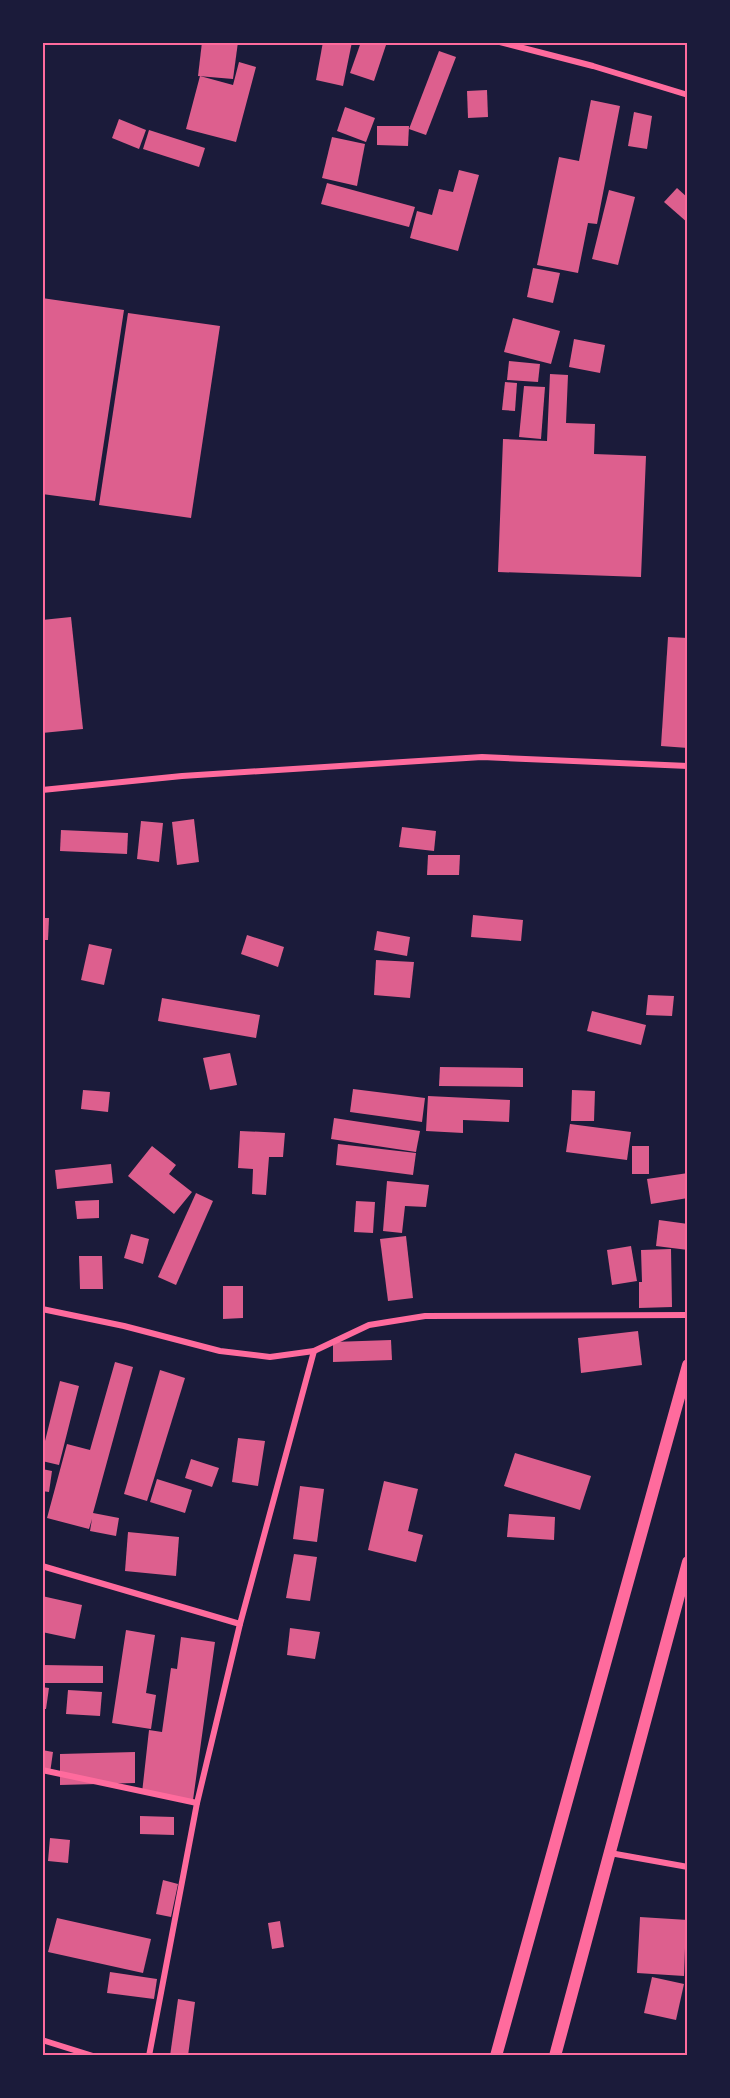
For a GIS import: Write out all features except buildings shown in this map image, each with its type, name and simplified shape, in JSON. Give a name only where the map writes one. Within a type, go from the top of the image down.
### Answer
[{"type":"main road","points":[[496,2056],[688,1365]]},
{"type":"main road","points":[[555,2056],[688,1562]]},
{"type":"street","points":[[500,42],[688,94]]},
{"type":"street","points":[[532,50],[535,42]]},
{"type":"street","points":[[42,790],[182,776],[482,758],[688,766]]},
{"type":"street","points":[[42,1309],[124,1326],[220,1351],[270,1357],[314,1351],[369,1325],[425,1316],[688,1315]]},
{"type":"street","points":[[149,2056],[197,1803],[240,1624],[314,1351]]},
{"type":"street","points":[[42,1566],[240,1624]]},
{"type":"street","points":[[42,1770],[197,1803]]},
{"type":"street","points":[[610,1853],[688,1867]]},
{"type":"street","points":[[42,2040],[93,2056]]}]
